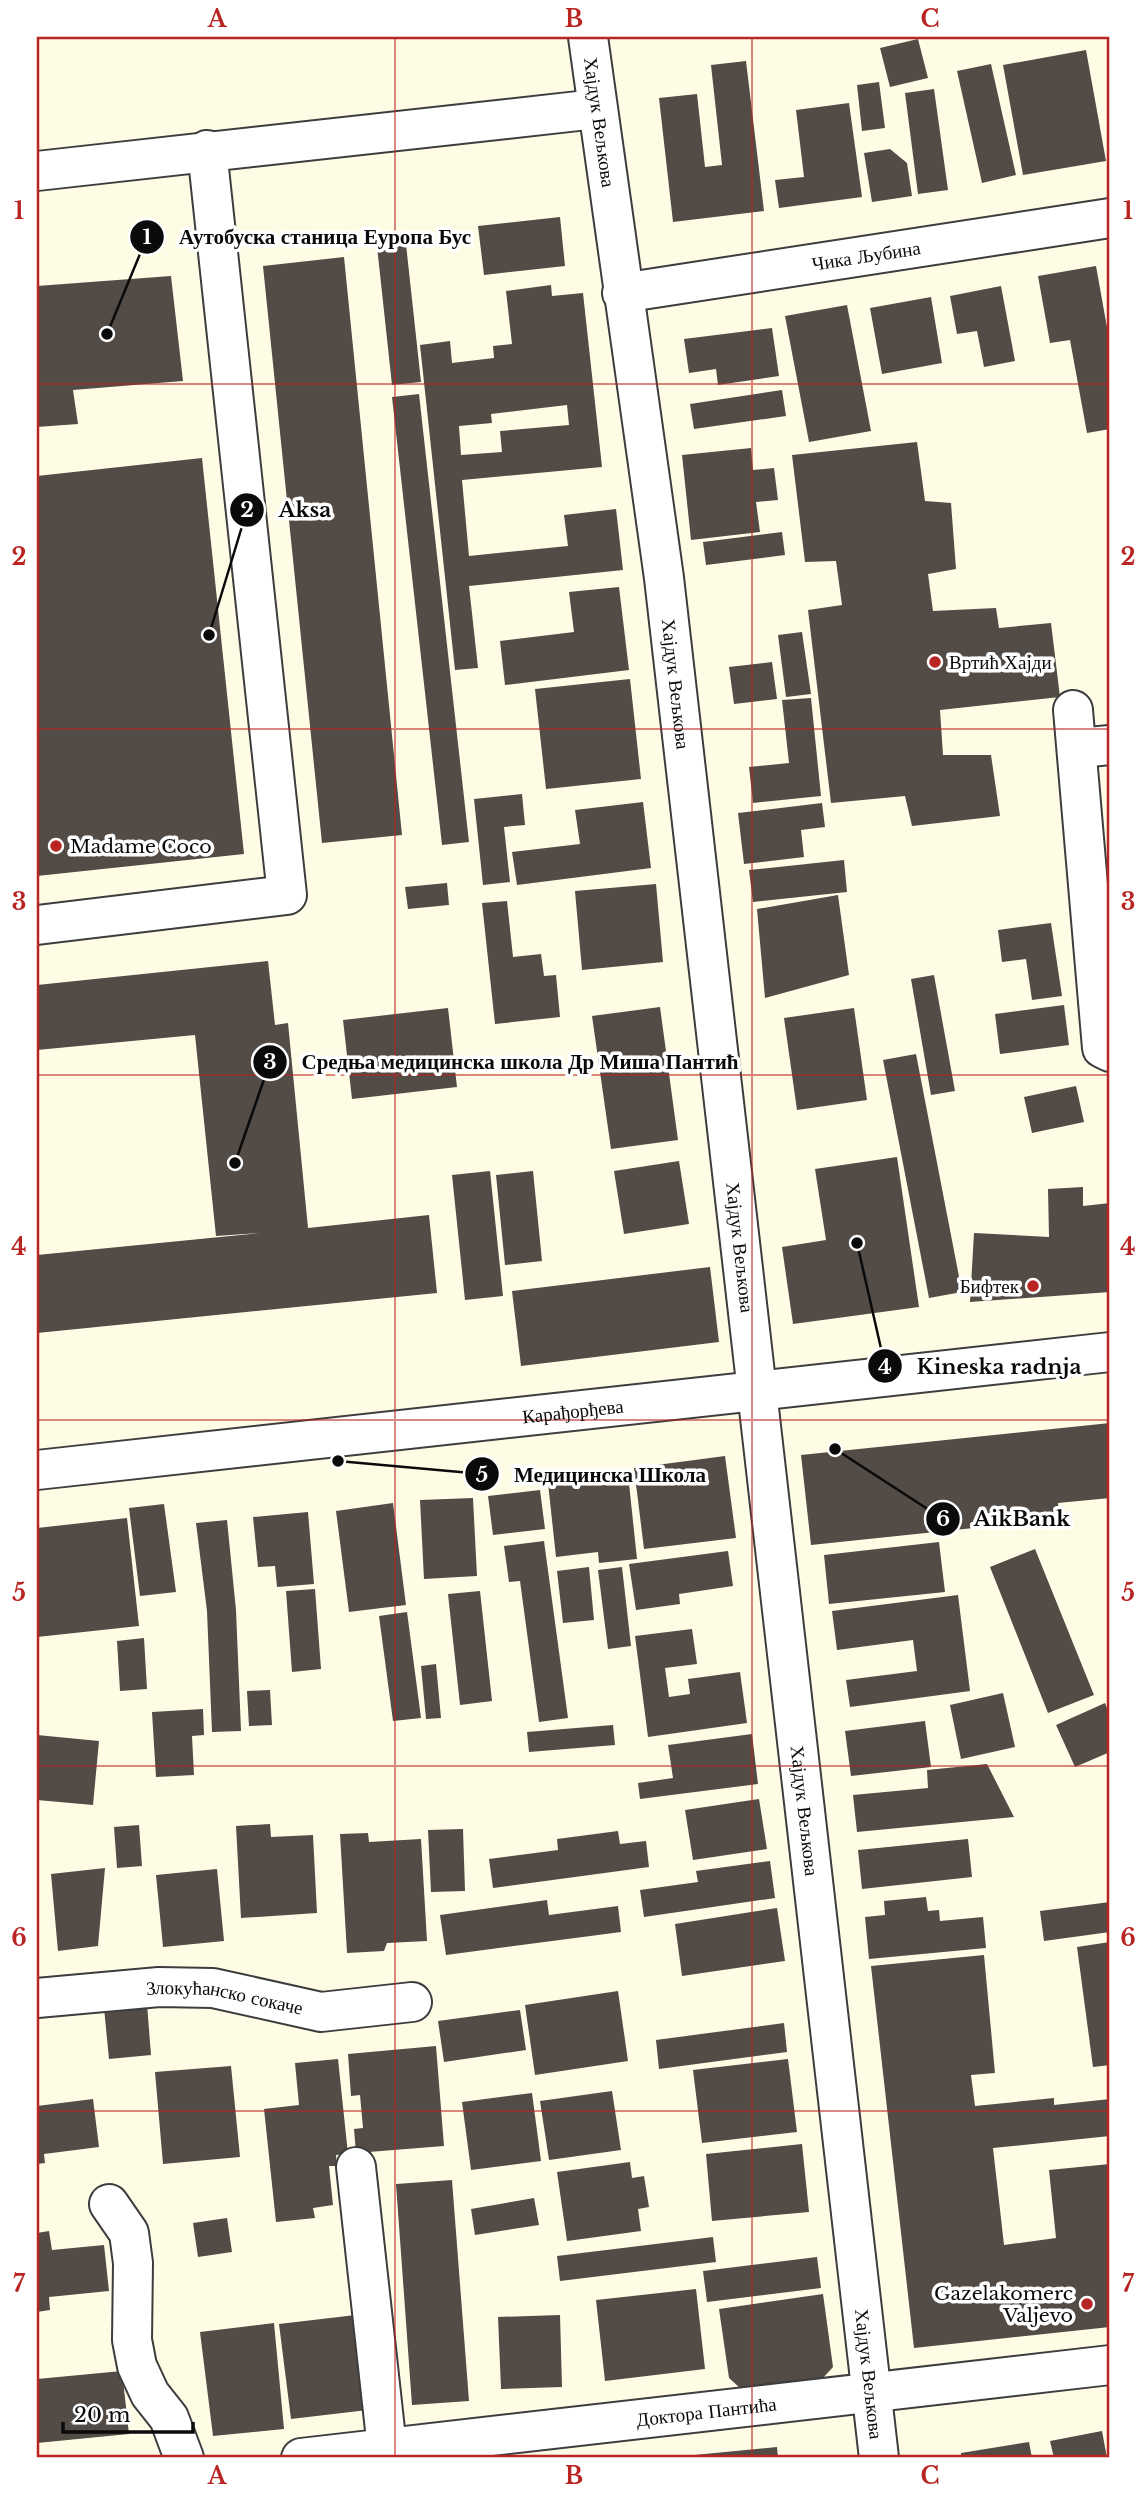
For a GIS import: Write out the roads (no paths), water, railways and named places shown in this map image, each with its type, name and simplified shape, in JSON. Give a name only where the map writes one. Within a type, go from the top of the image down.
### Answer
[{"type":"street","name":"Хајдук Вељкова","points":[[588,37],[664,578],[879,2458]]},
{"type":"street","points":[[37,171],[207,150],[596,109]]},
{"type":"street","points":[[37,925],[287,895],[207,150]]},
{"type":"street","name":"Чика Љубина","points":[[622,293],[1110,218]]},
{"type":"street","points":[[1073,710],[1094,747],[1102,1048],[1110,1052]]},
{"type":"street","name":"Карађорђева","points":[[37,1470],[1110,1352]]},
{"type":"street","name":"Злокућанско сокаче","points":[[37,1998],[159,1987],[213,1988],[321,2012],[412,2002]]},
{"type":"street","points":[[356,2167],[389,2453]]},
{"type":"street","points":[[109,2204],[129,2233],[133,2263],[132,2340],[137,2366],[150,2394],[169,2418],[184,2458]]},
{"type":"street","name":"Доктора Пантића","points":[[302,2458],[389,2453],[1110,2365]]},
{"type":"place","name":"Аутобуска станица Еуропа Бус","points":[[107,334]]},
{"type":"place","name":"Aksa","points":[[209,635]]},
{"type":"place","name":"Вртић Хајди","points":[[935,662]]},
{"type":"place","name":"Madame Coco","points":[[56,846]]},
{"type":"place","name":"Средња медицинска школа Др Миша Пантић","points":[[235,1163]]},
{"type":"place","name":"Kineska radnja","points":[[857,1243]]},
{"type":"place","name":"Бифтек","points":[[1033,1286]]},
{"type":"place","name":"AikBank","points":[[835,1449]]},
{"type":"place","name":"Медицинска Школа","points":[[338,1461]]},
{"type":"place","name":"Gazelakomerc Valjevo","points":[[1087,2304]]}]
